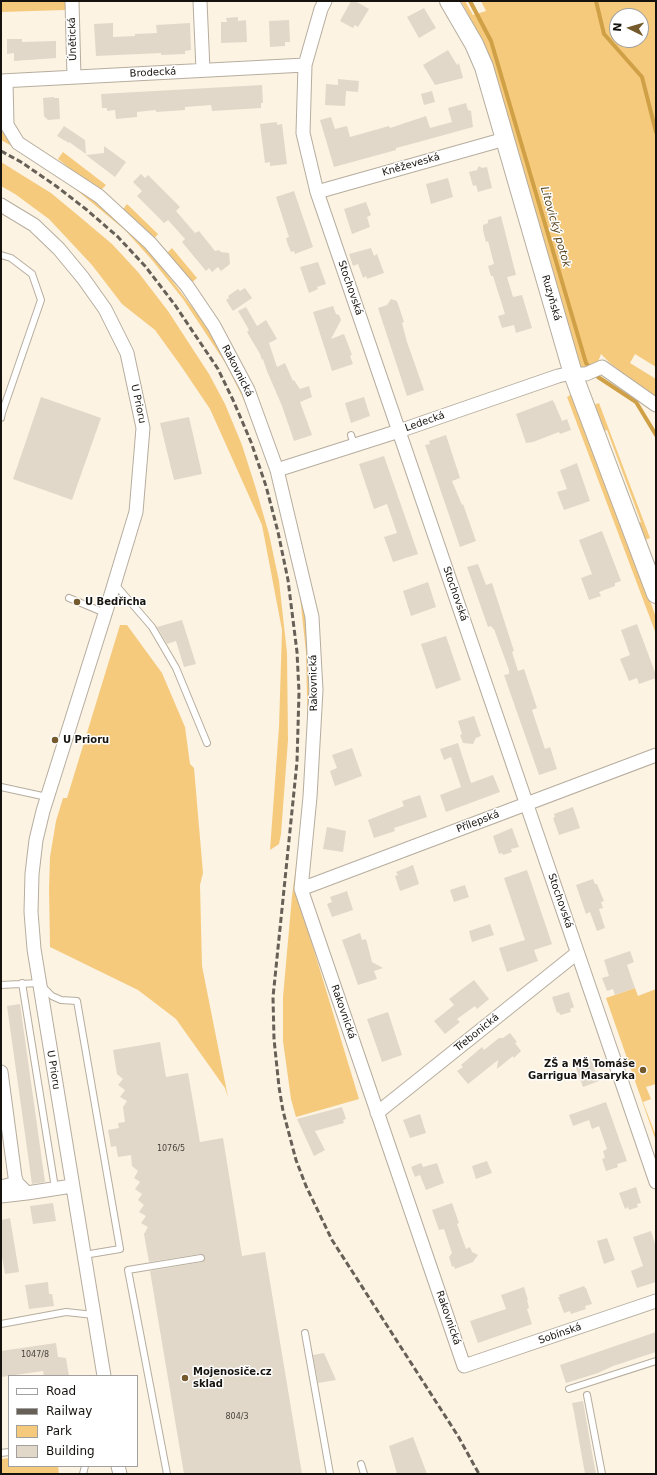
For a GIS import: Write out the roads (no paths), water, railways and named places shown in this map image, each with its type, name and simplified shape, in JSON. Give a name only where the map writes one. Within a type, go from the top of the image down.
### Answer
[{"type":"street","name":"Únětická","points":[[72,1],[74,77]]},
{"type":"street","points":[[200,1],[203,70]]},
{"type":"street","name":"Stochovská","points":[[326,1],[321,10],[305,65],[303,133],[317,192],[656,1182]]},
{"type":"street","name":"Ruzyňská","points":[[449,1],[474,44],[484,67],[505,139],[585,372],[656,594]]},
{"type":"street","name":"Brodecká","points":[[4,81],[305,65]]},
{"type":"street","name":"Rakovnická","points":[[4,81],[7,125],[18,143],[99,196],[150,244],[187,286],[214,326],[248,390],[277,470],[312,617],[316,690],[310,797],[301,889],[464,1366]]},
{"type":"street","name":"Kněževeská","points":[[317,192],[505,139]]},
{"type":"street","name":"U Prioru","points":[[1,205],[34,225],[59,249],[83,278],[105,309],[127,353],[143,428],[136,512],[43,811],[36,840],[32,874],[31,912],[34,949],[104,1375]]},
{"type":"street","points":[[585,372],[602,367],[656,405]]},
{"type":"street","name":"Ledecká","points":[[277,470],[353,440],[399,431],[558,376],[585,372]]},
{"type":"street","name":"Přílepská","points":[[301,889],[656,755]]},
{"type":"street","name":"Třebonická","points":[[377,1113],[577,953]]},
{"type":"street","points":[[1,1072],[15,1177],[17,1183],[27,1193]]},
{"type":"street","points":[[1,1187],[17,1183]]},
{"type":"street","points":[[1,1196],[72,1186]]},
{"type":"street","name":"Sobínská","points":[[464,1366],[656,1301]]},
{"type":"lane","points":[[1,255],[11,258],[32,274],[42,300],[1,418]]},
{"type":"lane","points":[[114,583],[152,627],[176,668],[207,743]]},
{"type":"lane","points":[[69,598],[105,613]]},
{"type":"lane","points":[[2,786],[48,798]]},
{"type":"lane","points":[[1,985],[39,982],[52,996],[61,1000],[77,1001],[120,1249],[84,1255]]},
{"type":"lane","points":[[22,983],[55,1188]]},
{"type":"lane","points":[[167,1474],[128,1270],[201,1258]]},
{"type":"lane","points":[[1,1324],[66,1312],[94,1315]]},
{"type":"lane","points":[[305,1333],[330,1474]]},
{"type":"lane","points":[[569,1389],[656,1361]]},
{"type":"lane","points":[[587,1395],[602,1474]]},
{"type":"lane","points":[[361,1464],[364,1474]]},
{"type":"waterway","name":"Litovický potok","points":[[470,1],[491,41],[586,363],[598,377],[636,402],[656,435]]},
{"type":"waterway","points":[[596,1],[604,34],[642,77],[656,132]]},
{"type":"railway","points":[[1,151],[21,162],[56,186],[87,210],[118,237],[145,266],[175,305],[218,369],[251,442],[266,486],[278,532],[288,580],[297,652],[299,692],[297,762],[273,997],[274,1039],[283,1111],[296,1160],[306,1186],[332,1240],[458,1436],[479,1474]]},
{"type":"place","name":"U Bedřicha","points":[[77,602]]},
{"type":"place","name":"U Prioru","points":[[55,740]]},
{"type":"place","name":"ZŠ a MŠ Tomáše Garrigua Masaryka","points":[[643,1070]]},
{"type":"place","name":"Mojenosiče.cz sklad","points":[[185,1378]]}]
